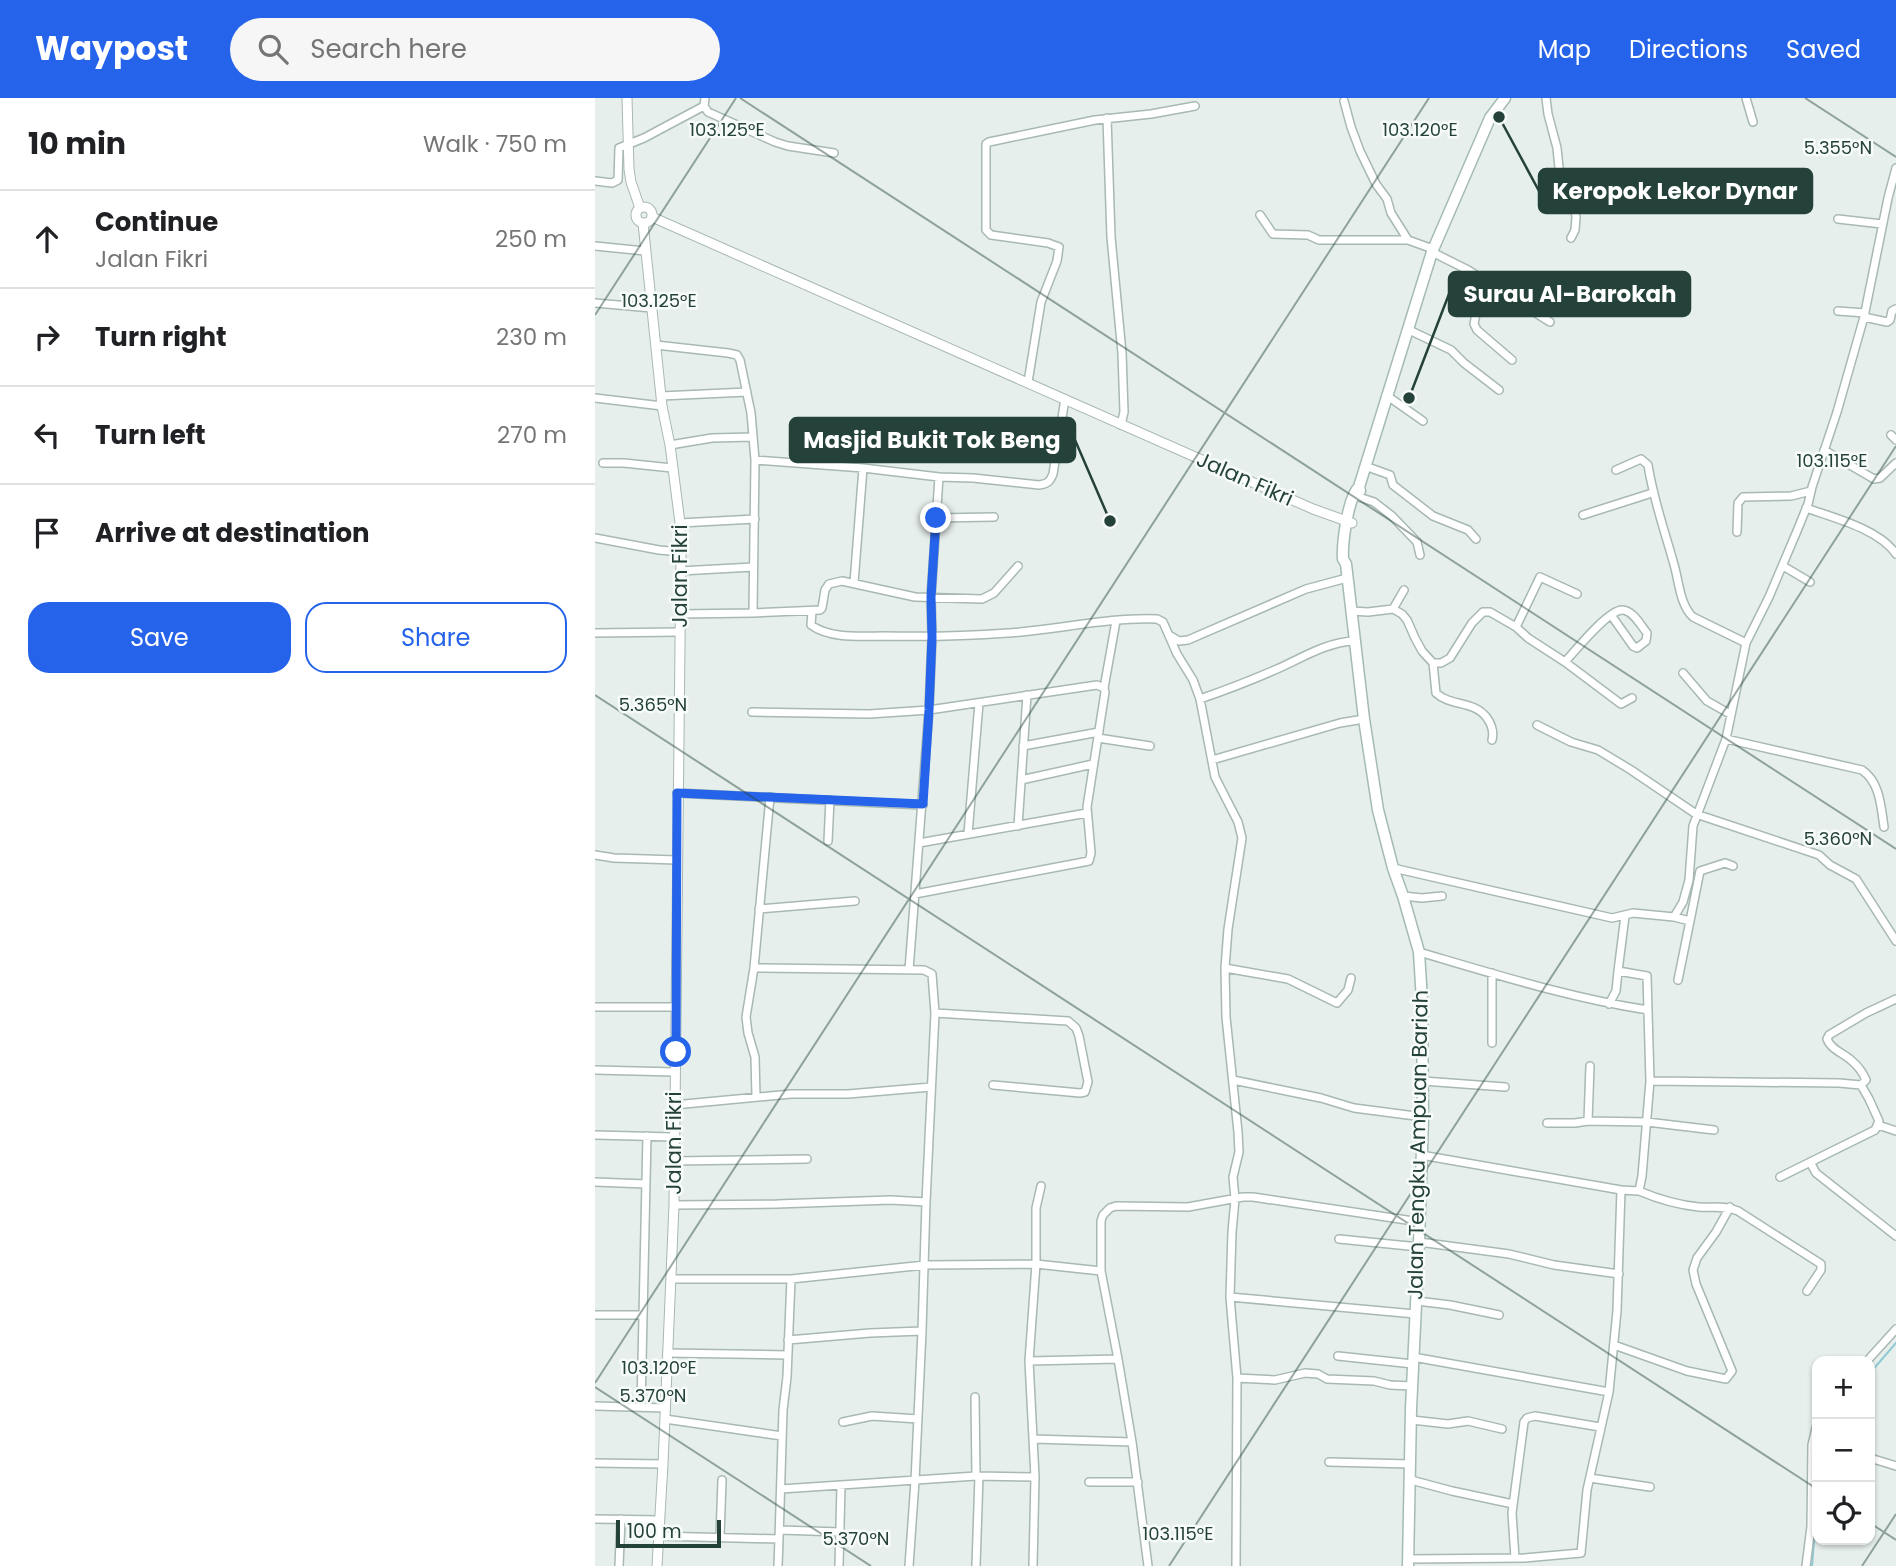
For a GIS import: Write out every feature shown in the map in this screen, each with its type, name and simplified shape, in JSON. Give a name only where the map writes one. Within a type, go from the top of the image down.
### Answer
[{"type":"main road","name":"Jalan Tengku Ampuan Bariah","points":[[1408,1562],[1423,1117],[1423,1008],[1419,951],[1378,810],[1343,553],[1357,492],[1433,251],[1490,118],[1505,98]]},
{"type":"street","points":[[627,98],[629,144]]},
{"type":"street","points":[[1546,98],[1559,168],[1573,197],[1576,217],[1571,238]]},
{"type":"street","points":[[1746,98],[1753,122]]},
{"type":"street","points":[[595,181],[612,183],[618,180],[618,150],[621,145],[644,138],[705,102],[708,112],[775,142],[834,153]]},
{"type":"street","points":[[1344,102],[1360,151],[1376,184],[1387,199],[1391,213],[1408,240]]},
{"type":"street","points":[[1028,383],[1041,302],[1057,261],[1059,247],[991,235],[986,230],[986,145],[989,142],[1107,118],[1195,106]]},
{"type":"street","points":[[1107,118],[1111,237],[1123,386],[1124,412],[1121,425]]},
{"type":"street","name":"Jalan Fikri","points":[[629,144],[631,182],[640,208],[650,209],[646,256],[662,406],[680,523],[681,552],[674,1205],[657,1566]]},
{"type":"street","points":[[1674,917],[1683,902],[1689,880],[1693,826],[1725,739],[1746,643],[1783,566],[1806,508],[1824,450],[1864,315],[1896,168]]},
{"type":"street","points":[[1260,215],[1273,234],[1308,235],[1319,240],[1408,240],[1468,270],[1550,322]]},
{"type":"street","points":[[1838,219],[1882,224]]},
{"type":"street","name":"Jalan Fikri","points":[[648,220],[678,229],[1349,524]]},
{"type":"street","points":[[595,246],[646,256]]},
{"type":"street","points":[[1483,279],[1474,324],[1477,330],[1512,360]]},
{"type":"street","points":[[595,303],[652,308]]},
{"type":"street","points":[[1838,311],[1887,322],[1892,311],[1896,309]]},
{"type":"street","points":[[1407,329],[1451,350],[1499,390]]},
{"type":"street","points":[[656,345],[728,353],[737,355],[740,360],[747,392],[755,460],[753,613]]},
{"type":"street","points":[[661,396],[747,392]]},
{"type":"street","points":[[1386,395],[1423,421]]},
{"type":"street","points":[[595,398],[662,406]]},
{"type":"street","points":[[755,460],[1047,484],[1053,474],[1065,399]]},
{"type":"street","points":[[670,445],[712,438],[753,437]]},
{"type":"street","points":[[1824,450],[1874,479],[1879,478],[1896,463]]},
{"type":"street","points":[[1616,470],[1641,459],[1645,461],[1684,605],[1688,612],[1700,621],[1746,643]]},
{"type":"street","points":[[603,463],[673,468]]},
{"type":"street","points":[[1365,466],[1390,475],[1393,485],[1433,516],[1468,530],[1476,539]]},
{"type":"street","points":[[854,583],[863,468]]},
{"type":"street","points":[[909,970],[929,710],[931,597],[939,477]]},
{"type":"street","points":[[1737,532],[1738,503],[1743,497],[1791,496],[1811,491]]},
{"type":"street","points":[[1325,512],[1338,511],[1345,507],[1357,492],[1392,516],[1417,542],[1420,555]]},
{"type":"street","points":[[1583,514],[1652,493]]},
{"type":"street","points":[[1806,508],[1872,534],[1896,554]]},
{"type":"street","name":"Jalan Fikri","points":[[1313,509],[1349,524]]},
{"type":"street","points":[[936,518],[994,517]]},
{"type":"street","points":[[680,523],[755,520]]},
{"type":"street","points":[[595,538],[681,552]]},
{"type":"street","points":[[680,614],[812,611],[822,608],[825,590],[829,584],[842,581],[915,597],[982,599],[994,593],[1018,566]]},
{"type":"street","points":[[1783,566],[1810,582]]},
{"type":"street","points":[[680,571],[753,567]]},
{"type":"street","points":[[1167,634],[1174,640],[1188,640],[1306,589],[1347,578]]},
{"type":"street","points":[[1516,626],[1540,578],[1577,594]]},
{"type":"street","points":[[1393,609],[1404,590]]},
{"type":"street","points":[[1351,611],[1393,609],[1402,614],[1415,639],[1433,663],[1436,693],[1442,698],[1476,707],[1483,712],[1491,723],[1492,740]]},
{"type":"street","points":[[1565,662],[1611,615],[1620,610],[1629,613],[1647,633],[1646,640],[1637,648],[1633,646],[1611,615]]},
{"type":"street","points":[[812,611],[811,625],[819,631],[850,636],[932,637],[1008,633],[1157,619],[1163,622],[1177,654],[1193,680],[1200,699],[1215,777],[1238,822],[1242,838],[1225,968],[1226,1017],[1239,1142],[1233,1177],[1235,1199],[1230,1297],[1237,1378],[1236,1566]]},
{"type":"street","points":[[1433,663],[1450,659],[1472,623],[1483,612],[1490,612],[1516,626],[1528,638],[1621,704],[1632,698]]},
{"type":"street","points":[[915,894],[1089,861],[1091,853],[1087,813],[1116,621]]},
{"type":"street","points":[[595,633],[680,632]]},
{"type":"street","points":[[1177,654],[1188,640]]},
{"type":"street","points":[[1200,699],[1326,646],[1354,640]]},
{"type":"street","points":[[1683,673],[1707,701],[1730,714]]},
{"type":"street","points":[[752,712],[869,714],[929,710],[1097,685],[1104,688]]},
{"type":"street","points":[[1018,825],[1027,695]]},
{"type":"street","points":[[968,834],[979,703]]},
{"type":"street","points":[[1212,760],[1340,723],[1364,719]]},
{"type":"street","points":[[1537,725],[1571,742],[1598,750],[1696,814],[1819,855],[1830,865],[1856,879],[1896,941]]},
{"type":"street","points":[[1023,746],[1098,735],[1150,746]]},
{"type":"street","points":[[1725,739],[1862,771],[1872,779],[1880,801],[1884,827]]},
{"type":"street","points":[[1021,780],[1093,764]]},
{"type":"street","points":[[677,793],[923,804]]},
{"type":"street","points":[[756,1097],[754,1057],[746,1021],[754,968],[770,797]]},
{"type":"street","points":[[828,841],[830,800]]},
{"type":"street","points":[[919,843],[1087,813]]},
{"type":"street","points":[[595,855],[677,860]]},
{"type":"street","points":[[1678,980],[1700,871],[1725,863],[1733,866]]},
{"type":"street","points":[[1393,868],[1606,917],[1618,918],[1633,913],[1690,921]]},
{"type":"street","points":[[1403,897],[1441,897]]},
{"type":"street","points":[[759,909],[855,901]]},
{"type":"street","points":[[1609,1004],[1616,991],[1625,916]]},
{"type":"street","points":[[1419,951],[1609,1004],[1648,1010]]},
{"type":"street","points":[[754,968],[924,970],[932,974],[935,1013],[909,1566]]},
{"type":"street","points":[[1225,968],[1288,979],[1335,1003],[1340,1002],[1348,990],[1351,978]]},
{"type":"street","points":[[1618,971],[1647,975],[1650,1081],[1639,1191]]},
{"type":"street","points":[[1492,973],[1492,1043]]},
{"type":"street","points":[[1861,1085],[1866,1080],[1861,1071],[1829,1045],[1827,1039],[1829,1035],[1866,1013],[1896,999]]},
{"type":"street","points":[[595,1007],[676,1007]]},
{"type":"street","points":[[935,1013],[1068,1021],[1076,1028],[1088,1082],[1084,1091],[1080,1093],[993,1085]]},
{"type":"street","points":[[1588,1121],[1590,1066]]},
{"type":"street","points":[[595,1070],[675,1072]]},
{"type":"street","points":[[1233,1080],[1321,1098],[1354,1108],[1423,1117]]},
{"type":"street","points":[[1423,1081],[1505,1087]]},
{"type":"street","points":[[1650,1081],[1861,1085]]},
{"type":"street","points":[[1780,1177],[1870,1133],[1878,1125],[1877,1114],[1861,1085]]},
{"type":"street","points":[[674,1105],[791,1094],[848,1094],[931,1087]]},
{"type":"street","points":[[1547,1123],[1647,1122],[1714,1130]]},
{"type":"street","points":[[1878,1125],[1896,1131]]},
{"type":"street","points":[[595,1135],[673,1137]]},
{"type":"street","points":[[641,1407],[647,1136]]},
{"type":"street","points":[[1421,1155],[1639,1191],[1676,1204],[1730,1207],[1821,1264],[1821,1270],[1807,1291]]},
{"type":"street","points":[[673,1161],[807,1159]]},
{"type":"street","points":[[1810,1162],[1816,1173],[1896,1236]]},
{"type":"street","points":[[595,1182],[646,1184]]},
{"type":"street","points":[[1033,1566],[1035,1477],[1029,1362],[1036,1264],[1036,1208],[1041,1186]]},
{"type":"street","points":[[1408,1562],[1515,1558],[1525,1562],[1581,1553],[1586,1499],[1609,1392],[1619,1274],[1621,1190]]},
{"type":"street","points":[[1148,1566],[1132,1442],[1101,1271],[1103,1215],[1109,1208],[1116,1206],[1188,1207],[1253,1197],[1420,1222]]},
{"type":"street","points":[[674,1205],[891,1200],[926,1202]]},
{"type":"street","points":[[1614,1345],[1695,1373],[1726,1379],[1729,1376],[1732,1371],[1696,1284],[1693,1270],[1696,1258],[1716,1232],[1730,1207]]},
{"type":"street","points":[[1339,1239],[1509,1254],[1554,1265],[1619,1274]]},
{"type":"street","points":[[671,1279],[791,1279],[925,1265],[1036,1264],[1101,1271]]},
{"type":"street","points":[[778,1566],[791,1279]]},
{"type":"street","points":[[1230,1297],[1415,1314]]},
{"type":"street","points":[[1416,1301],[1499,1315]]},
{"type":"street","points":[[595,1315],[643,1315]]},
{"type":"street","points":[[1872,1356],[1896,1329]]},
{"type":"street","points":[[788,1340],[922,1331]]},
{"type":"street","points":[[667,1353],[787,1355]]},
{"type":"street","points":[[1338,1356],[1413,1361],[1609,1392]]},
{"type":"street","points":[[1029,1362],[1118,1359]]},
{"type":"street","points":[[1237,1378],[1275,1380],[1305,1373],[1318,1374],[1328,1379],[1412,1386]]},
{"type":"street","points":[[975,1397],[978,1476],[976,1566]]},
{"type":"street","points":[[595,1406],[666,1408]]},
{"type":"street","points":[[843,1422],[872,1416],[918,1419]]},
{"type":"street","points":[[1515,1558],[1513,1504],[1524,1422],[1535,1416],[1600,1427]]},
{"type":"street","points":[[665,1419],[782,1436]]},
{"type":"street","points":[[1412,1420],[1448,1424],[1468,1421],[1502,1429]]},
{"type":"street","points":[[1033,1439],[1132,1442]]},
{"type":"street","points":[[1875,1460],[1896,1466]]},
{"type":"street","points":[[1329,1462],[1411,1464]]},
{"type":"street","points":[[595,1463],[663,1464]]},
{"type":"street","points":[[781,1489],[978,1476],[1035,1477]]},
{"type":"street","points":[[1590,1478],[1650,1488]]},
{"type":"street","points":[[720,1537],[722,1480]]},
{"type":"street","points":[[1411,1480],[1513,1504]]},
{"type":"street","points":[[1089,1482],[1138,1482]]},
{"type":"street","points":[[1807,1566],[1813,1482]]},
{"type":"street","points":[[839,1566],[841,1485]]},
{"type":"street","points":[[595,1519],[659,1520]]},
{"type":"street","points":[[619,1566],[621,1520]]},
{"type":"street","points":[[780,1530],[841,1532]]},
{"type":"street","points":[[658,1536],[779,1539]]},
{"type":"waterway","points":[[1875,1367],[1896,1343]]},
{"type":"waterway","points":[[1812,1566],[1814,1545]]},
{"type":"place","name":"Keropok Lekor Dynar","points":[[1499,117]]},
{"type":"place","name":"Surau Al-Barokah","points":[[1409,398]]},
{"type":"place","name":"Masjid Bukit Tok Beng","points":[[1110,521]]},
{"type":"route","points":[[676,1052],[677,793],[923,804],[936,518]]}]
